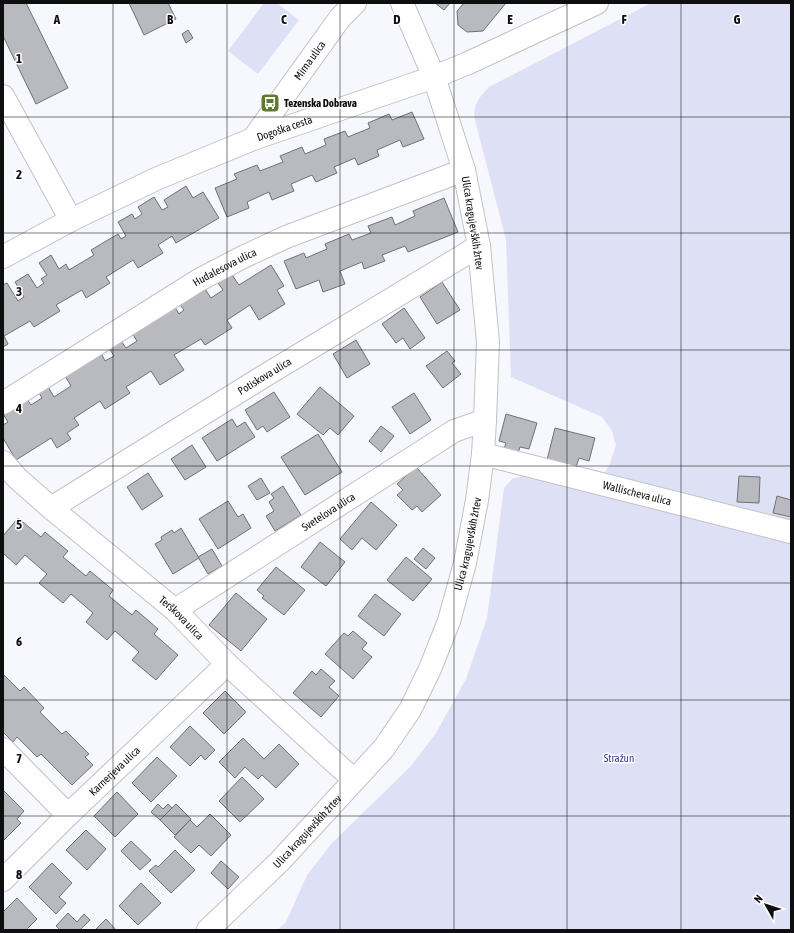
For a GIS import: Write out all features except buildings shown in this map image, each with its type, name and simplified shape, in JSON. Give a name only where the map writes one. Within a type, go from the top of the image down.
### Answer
[{"type":"street","name":"Mirna ulica","points":[[253,139],[340,18],[355,3]]},
{"type":"street","points":[[402,3],[434,77]]},
{"type":"street","name":"Dogoška cesta","points":[[3,257],[71,220],[156,179],[253,139],[434,77],[466,64],[593,4]]},
{"type":"street","name":"Ulica kragujevških žrtev","points":[[208,930],[280,860],[384,748],[410,710],[430,669],[449,620],[465,564],[477,500],[483,454],[488,342],[479,246],[464,170],[434,77]]},
{"type":"street","points":[[3,96],[71,220]]},
{"type":"street","name":"Hudalesova ulica","points":[[3,403],[199,280],[243,257],[286,237],[464,170]]},
{"type":"street","name":"Potiskova ulica","points":[[51,508],[261,378],[479,246]]},
{"type":"street","name":"Svetelova ulica","points":[[175,610],[454,431],[485,420]]},
{"type":"street","name":"Wallischeva ulica","points":[[483,454],[791,532]]},
{"type":"street","name":"Terškova ulica","points":[[3,462],[10,483],[51,508],[175,610],[227,664],[354,780]]},
{"type":"street","name":"Karnerjeva ulica","points":[[3,880],[68,815],[227,664]]},
{"type":"street","points":[[3,749],[68,815]]},
{"type":"green space","points":[[264,3],[277,3],[299,20],[258,74],[228,51]]},
{"type":"green space","name":"Stražun","points":[[651,3],[791,3],[791,930],[277,930],[286,922],[307,875],[332,843],[410,767],[436,733],[466,679],[487,618],[504,488],[512,479],[522,476],[601,478],[609,466],[616,445],[612,431],[602,417],[511,377],[506,240],[474,116],[477,103],[489,87]]},
{"type":"place","name":"Tezenska Dobrava","points":[[270,103]]}]
